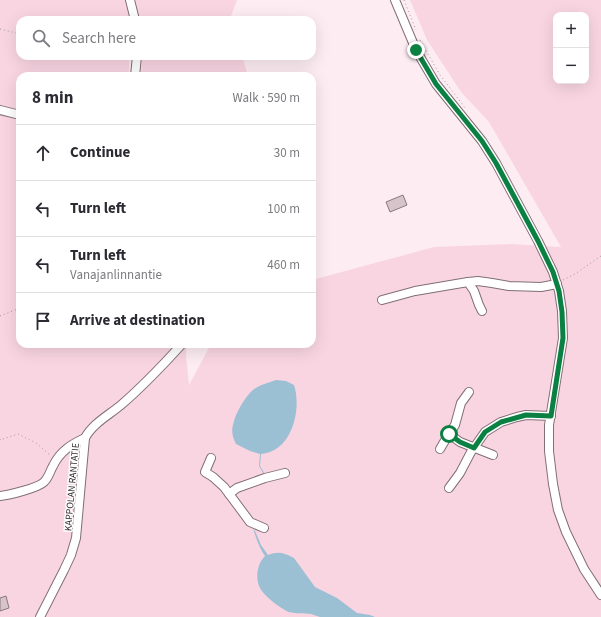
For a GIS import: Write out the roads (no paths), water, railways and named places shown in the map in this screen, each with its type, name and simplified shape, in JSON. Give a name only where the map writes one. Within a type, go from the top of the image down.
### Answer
[{"type":"street","points":[[130,0],[134,16]]},
{"type":"street","points":[[396,0],[416,50],[436,84],[482,141],[496,163],[538,241],[558,283],[562,312],[563,338],[549,425],[549,451],[553,484],[558,510],[566,532],[584,569],[601,595]]},
{"type":"street","points":[[136,60],[136,72]]},
{"type":"street","points":[[0,110],[16,114]]},
{"type":"street","points":[[382,300],[415,291],[478,281],[509,286],[536,287],[558,283]]},
{"type":"street","points":[[468,282],[474,291],[482,311]]},
{"type":"street","name":"KAPPOLAN RANTATIE","points":[[40,617],[71,555],[76,538],[85,438],[87,434],[103,418],[121,405],[144,384],[178,348]]},
{"type":"street","points":[[440,449],[455,426],[461,403],[469,392]]},
{"type":"street","points":[[449,488],[485,432],[501,422],[526,415],[551,416]]},
{"type":"street","points":[[449,434],[460,442],[492,455]]},
{"type":"street","points":[[0,496],[34,488],[44,482],[50,475],[58,456],[70,445],[85,438]]},
{"type":"street","points":[[211,458],[205,472],[224,487],[250,522],[264,528]]},
{"type":"street","points":[[229,494],[237,488],[265,478],[286,473]]},
{"type":"water","points":[[276,380],[286,381],[294,385],[297,406],[292,428],[287,438],[280,446],[272,451],[261,454],[260,466],[265,476],[259,466],[260,454],[236,444],[232,428],[238,411],[250,393],[264,384]]},
{"type":"water","points":[[253,529],[268,555],[281,553],[294,558],[315,587],[337,598],[357,613],[375,617],[320,617],[311,614],[289,612],[277,605],[265,595],[258,584],[257,576],[260,563],[265,556]]}]
